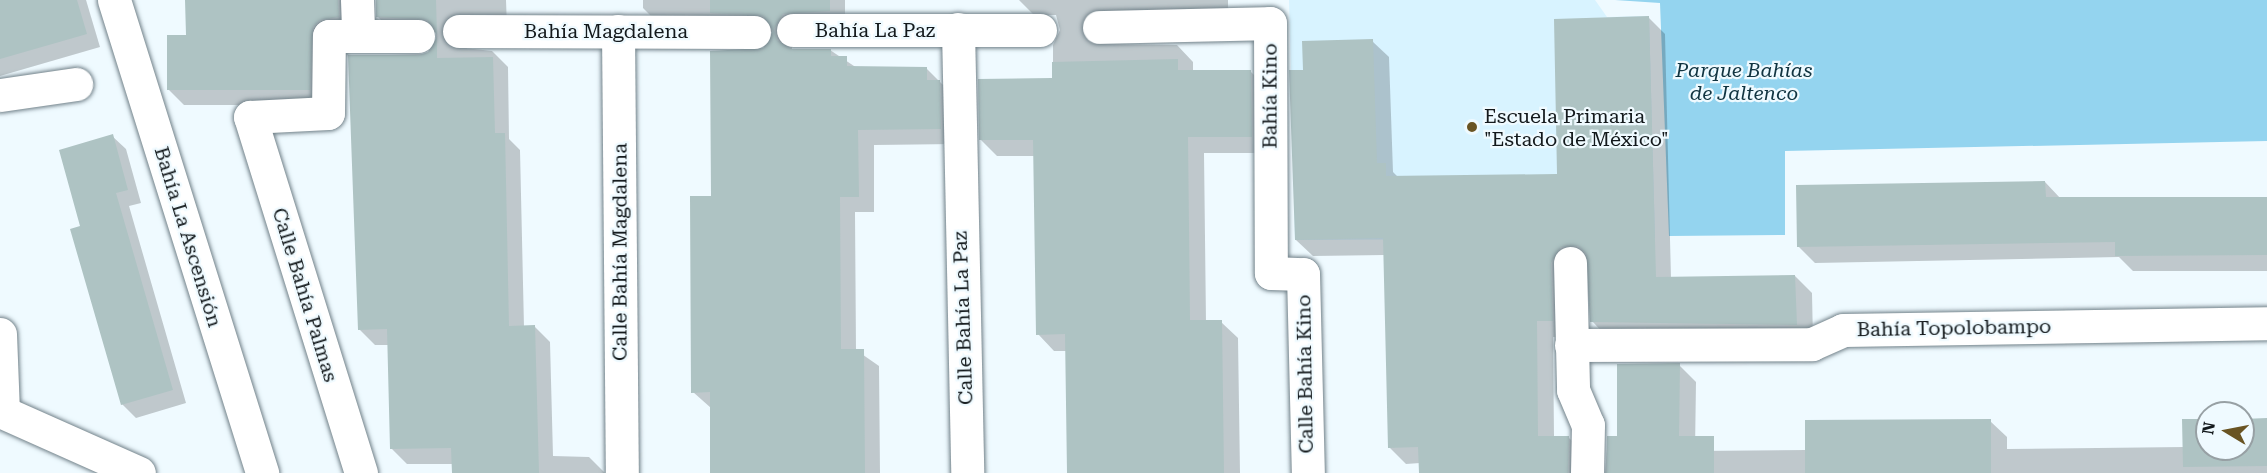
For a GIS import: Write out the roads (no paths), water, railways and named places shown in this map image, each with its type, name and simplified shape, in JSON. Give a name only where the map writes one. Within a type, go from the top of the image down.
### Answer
[{"type":"street","name":"Bahía La Ascensión","points":[[114,0],[262,473]]},
{"type":"street","points":[[357,0],[358,36],[418,36]]},
{"type":"street","name":"Bahía Kino","points":[[1099,27],[1270,23],[1271,273],[1303,274]]},
{"type":"street","name":"Bahía La Paz","points":[[958,29],[958,163]]},
{"type":"street","name":"Bahía La Paz","points":[[793,30],[1040,30]]},
{"type":"street","name":"Bahía Magdalena","points":[[459,31],[754,32]]},
{"type":"street","name":"Calle Bahía Magdalena","points":[[618,31],[621,473]]},
{"type":"street","name":"Calle Bahía Palmas","points":[[358,36],[329,36],[328,113],[250,117],[361,473]]},
{"type":"street","points":[[0,95],[76,84]]},
{"type":"street","name":"Calle Bahía La Paz","points":[[958,163],[967,473]]},
{"type":"street","points":[[1570,263],[1573,390],[1588,425],[1587,473]]},
{"type":"street","name":"Calle Bahía Kino","points":[[1303,274],[1308,473]]},
{"type":"street","name":"Bahía Topolobampo","points":[[1571,345],[1812,344],[1844,330],[2267,323]]},
{"type":"street","points":[[0,334],[1,411],[139,473]]},
{"type":"place","name":"Escuela Primaria \"Estado de México\"","points":[[1472,127]]},
{"type":"park label","name":"Parque Bahías de Jaltenco","points":[[1744,82]]}]
